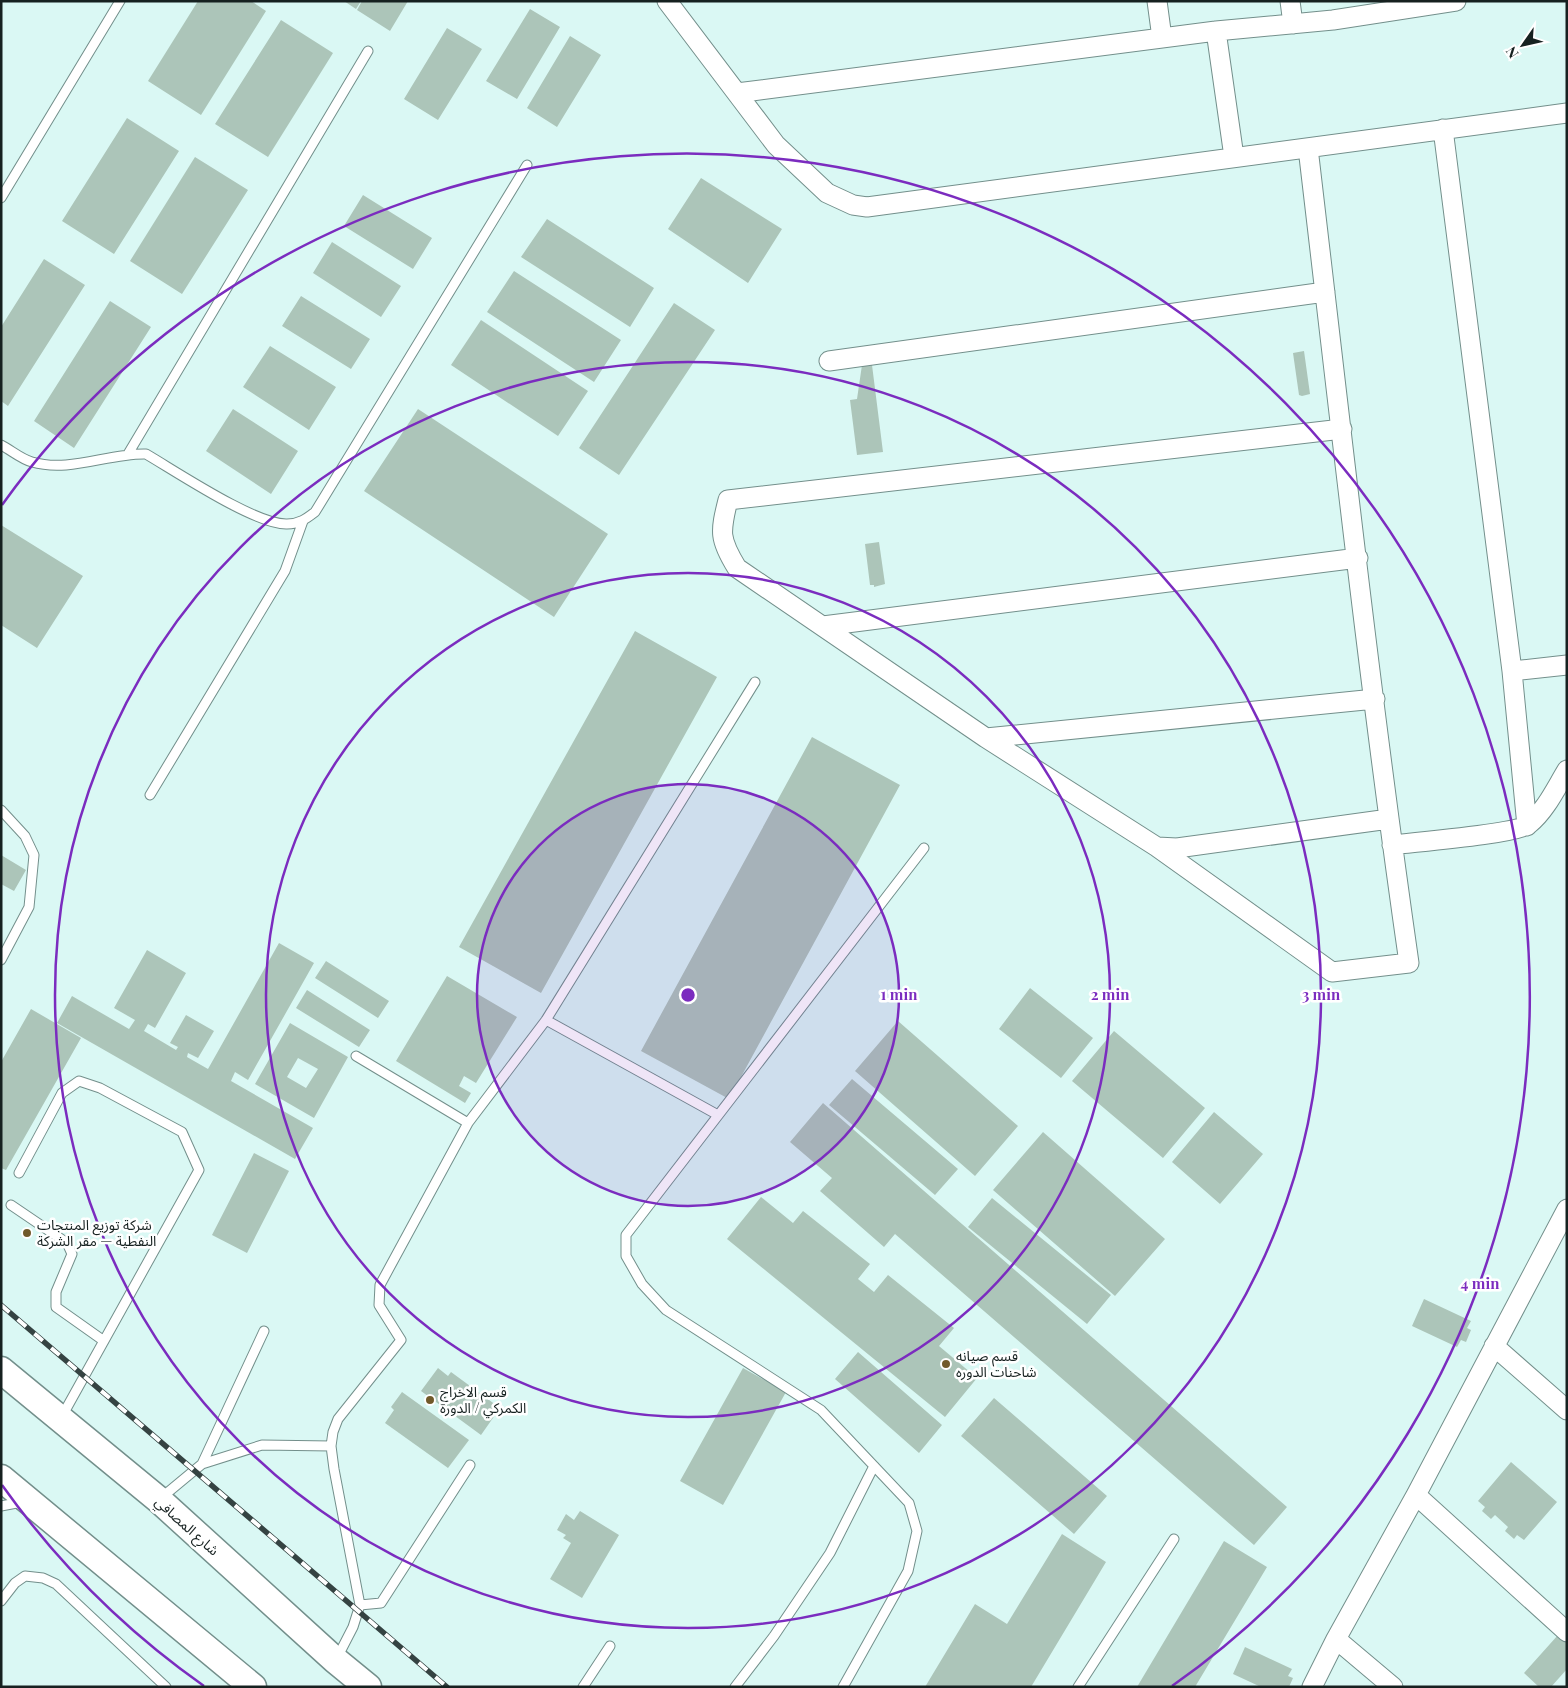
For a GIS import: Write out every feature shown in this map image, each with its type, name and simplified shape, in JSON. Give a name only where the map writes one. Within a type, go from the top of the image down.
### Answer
[{"type":"main road","name":"شارع المصافي","points":[[1,1370],[159,1500],[335,1660],[368,1687]]},
{"type":"main road","points":[[1,1478],[253,1687]]},
{"type":"street","points":[[667,1],[776,145],[827,192],[853,206],[867,207],[1567,113]]},
{"type":"street","points":[[1157,1],[1162,38]]},
{"type":"street","points":[[1290,1],[1293,24]]},
{"type":"street","points":[[737,93],[1216,31],[1334,20],[1456,1]]},
{"type":"street","points":[[1216,31],[1234,158]]},
{"type":"street","points":[[1443,130],[1512,671],[1527,826]]},
{"type":"street","points":[[1308,148],[1358,558],[1392,845],[1409,963],[1332,972],[1156,847],[986,738],[737,568],[727,552],[721,528],[728,500],[1342,429]]},
{"type":"street","points":[[829,361],[1325,292]]},
{"type":"street","points":[[823,626],[1358,558]]},
{"type":"street","points":[[1512,671],[1567,665]]},
{"type":"street","points":[[986,738],[1374,699]]},
{"type":"street","points":[[1392,845],[1506,831],[1527,826],[1539,815],[1567,770]]},
{"type":"street","points":[[1156,847],[1177,848],[1389,819]]},
{"type":"street","points":[[1312,1687],[1567,1209]]},
{"type":"street","points":[[1494,1346],[1567,1410]]},
{"type":"street","points":[[1416,1495],[1567,1632]]},
{"type":"street","points":[[1336,1639],[1392,1687]]},
{"type":"lane","points":[[1,198],[120,1]]},
{"type":"lane","points":[[128,454],[368,51]]},
{"type":"lane","points":[[150,795],[285,571],[302,522],[314,512],[527,165]]},
{"type":"lane","points":[[1,445],[32,462],[63,465],[85,464],[128,454],[146,454],[259,519],[287,524],[302,522]]},
{"type":"lane","points":[[335,1660],[352,1627],[360,1605],[331,1446],[338,1419],[401,1340],[379,1305],[380,1286],[468,1123],[546,1020],[755,682]]},
{"type":"lane","points":[[1,810],[25,836],[34,855],[29,907],[1,960]]},
{"type":"lane","points":[[843,1687],[908,1571],[917,1532],[909,1503],[821,1410],[666,1310],[642,1284],[626,1256],[626,1235],[924,848]]},
{"type":"lane","points":[[546,1020],[718,1115]]},
{"type":"lane","points":[[356,1056],[468,1123]]},
{"type":"lane","points":[[19,1173],[62,1093],[79,1081],[100,1088],[182,1132],[199,1170],[60,1420]]},
{"type":"lane","points":[[11,1205],[67,1243],[72,1254],[56,1292],[56,1308],[104,1341]]},
{"type":"lane","points":[[202,1464],[264,1331]]},
{"type":"lane","points":[[159,1500],[202,1464],[262,1445],[331,1446]]},
{"type":"lane","points":[[360,1605],[381,1603],[470,1465]]},
{"type":"lane","points":[[735,1687],[774,1636],[830,1553],[874,1466]]},
{"type":"lane","points":[[1,1506],[28,1501]]},
{"type":"lane","points":[[1078,1687],[1174,1539]]},
{"type":"lane","points":[[1,1601],[16,1583],[25,1576],[43,1578],[56,1584],[166,1687]]},
{"type":"lane","points":[[583,1687],[610,1646]]},
{"type":"building","points":[[198,1],[251,1],[266,11],[201,115],[148,81]]},
{"type":"building","points":[[344,1],[361,1],[356,9]]},
{"type":"building","points":[[362,1],[408,1],[390,31],[357,10]]},
{"type":"building","points":[[530,9],[560,27],[517,99],[486,81]]},
{"type":"building","points":[[281,20],[333,53],[268,157],[215,124]]},
{"type":"building","points":[[447,28],[482,49],[438,120],[404,99]]},
{"type":"building","points":[[570,36],[601,55],[557,127],[527,108]]},
{"type":"building","points":[[127,118],[179,151],[114,254],[62,221]]},
{"type":"building","points":[[195,157],[248,190],[182,294],[130,261]]},
{"type":"building","points":[[701,178],[782,229],[748,283],[668,229]]},
{"type":"building","points":[[363,195],[432,238],[413,269],[344,226]]},
{"type":"building","points":[[547,219],[654,288],[630,327],[521,257]]},
{"type":"building","points":[[332,242],[401,286],[381,317],[313,273]]},
{"type":"building","points":[[44,259],[85,285],[8,406],[1,401],[1,327]]},
{"type":"building","points":[[514,271],[621,340],[594,382],[487,312]]},
{"type":"building","points":[[301,296],[370,339],[351,369],[282,326]]},
{"type":"building","points":[[110,301],[151,327],[74,448],[34,421]]},
{"type":"building","points":[[674,303],[715,330],[619,475],[579,448]]},
{"type":"building","points":[[481,320],[588,391],[558,436],[451,365]]},
{"type":"building","points":[[270,346],[336,387],[309,430],[243,387]]},
{"type":"building","points":[[1304,351],[1310,394],[1302,396],[1299,395],[1293,353]]},
{"type":"building","points":[[862,365],[872,365],[883,452],[857,455],[850,400],[857,399]]},
{"type":"building","points":[[233,409],[298,451],[271,494],[206,451]]},
{"type":"building","points":[[418,409],[608,534],[554,617],[364,491]]},
{"type":"building","points":[[1,525],[83,576],[37,648],[1,625]]},
{"type":"building","points":[[879,542],[885,584],[874,587],[874,585],[870,585],[865,544]]},
{"type":"building","points":[[635,631],[717,677],[541,993],[459,947]]},
{"type":"building","points":[[812,737],[900,785],[729,1099],[641,1051]]},
{"type":"building","points":[[1,855],[26,870],[14,891],[1,884]]},
{"type":"building","points":[[279,943],[314,963],[248,1080],[235,1072],[231,1081],[313,1128],[295,1159],[57,1023],[72,996],[129,1029],[135,1020],[114,1008],[147,950],[186,973],[155,1028],[148,1024],[144,1031],[176,1050],[178,1047],[170,1043],[186,1015],[214,1031],[198,1058],[188,1053],[187,1057],[208,1069]]},
{"type":"building","points":[[326,961],[389,1001],[378,1018],[315,978]]},
{"type":"building","points":[[447,976],[517,1017],[476,1083],[464,1076],[459,1086],[471,1093],[465,1103],[396,1061]]},
{"type":"building","points":[[1030,988],[1093,1038],[1061,1078],[999,1029]]},
{"type":"building","points":[[307,990],[370,1030],[359,1047],[296,1008]]},
{"type":"building","points":[[31,1009],[81,1038],[6,1170],[1,1168],[1,1062]]},
{"type":"building","points":[[898,1021],[1018,1126],[975,1176],[855,1071]]},
{"type":"building","points":[[290,1023],[348,1057],[314,1118],[255,1084]],"holes":[[[298,1058],[318,1069],[306,1088],[287,1077]]]},
{"type":"building","points":[[1114,1031],[1205,1108],[1163,1158],[1072,1081]]},
{"type":"building","points":[[852,1079],[958,1169],[935,1195],[829,1105]]},
{"type":"building","points":[[823,1103],[1287,1507],[1254,1545],[895,1234],[884,1247],[820,1191],[832,1178],[790,1142]]},
{"type":"building","points":[[1214,1112],[1263,1154],[1220,1204],[1172,1162]]},
{"type":"building","points":[[1043,1132],[1165,1239],[1115,1296],[993,1190]]},
{"type":"building","points":[[254,1153],[289,1171],[247,1253],[212,1235]]},
{"type":"building","points":[[761,1197],[793,1223],[803,1211],[870,1264],[858,1279],[874,1292],[888,1275],[954,1328],[939,1346],[977,1378],[945,1417],[727,1239]]},
{"type":"building","points":[[992,1198],[1111,1295],[1087,1324],[968,1227]]},
{"type":"building","points":[[1424,1299],[1471,1321],[1467,1328],[1471,1330],[1466,1342],[1461,1340],[1457,1347],[1412,1326]]},
{"type":"building","points":[[858,1352],[942,1425],[919,1453],[835,1379]]},
{"type":"building","points":[[438,1368],[448,1376],[451,1372],[500,1408],[481,1435],[421,1391]]},
{"type":"building","points":[[743,1368],[786,1392],[723,1505],[680,1481]]},
{"type":"building","points":[[402,1392],[469,1440],[448,1468],[385,1423],[394,1410],[391,1407]]},
{"type":"building","points":[[994,1398],[1107,1496],[1074,1534],[961,1436]]},
{"type":"building","points":[[1511,1462],[1557,1502],[1524,1540],[1517,1535],[1514,1539],[1505,1531],[1508,1527],[1495,1515],[1491,1519],[1482,1511],[1485,1507],[1478,1501]]},
{"type":"building","points":[[580,1511],[619,1535],[582,1598],[550,1579],[571,1543],[563,1538],[566,1535],[557,1530],[566,1514],[574,1520]]},
{"type":"building","points":[[1062,1534],[1106,1562],[1031,1687],[925,1687],[975,1604],[1007,1624]]},
{"type":"building","points":[[1224,1541],[1267,1567],[1195,1687],[1137,1687]]},
{"type":"building","points":[[1558,1635],[1564,1641],[1567,1637],[1567,1669],[1551,1687],[1539,1687],[1524,1673]]},
{"type":"building","points":[[1245,1647],[1292,1669],[1288,1676],[1293,1678],[1289,1687],[1261,1687],[1233,1674]]},
{"type":"railway","points":[[1,1305],[447,1687]]},
{"type":"place","name":"شركة توزيع المنتجات النفطية — مقر الشركة","points":[[27,1233]]},
{"type":"place","name":"قسم صيانه شاحنات الدوره","points":[[946,1364]]},
{"type":"place","name":"قسم الاخراج الكمركي / الدورة","points":[[430,1400]]}]
